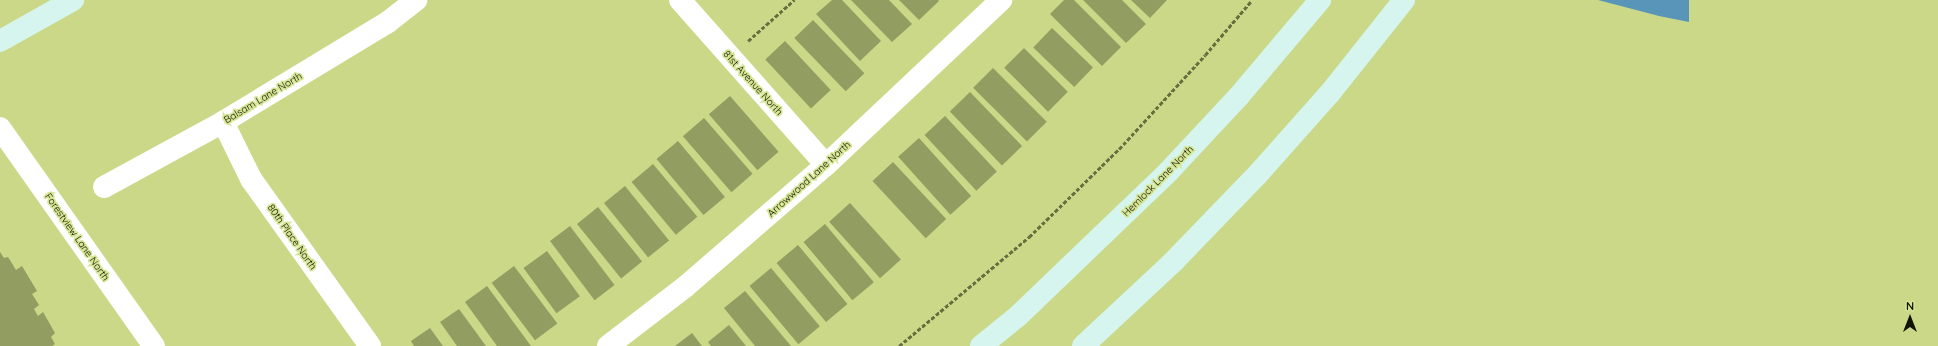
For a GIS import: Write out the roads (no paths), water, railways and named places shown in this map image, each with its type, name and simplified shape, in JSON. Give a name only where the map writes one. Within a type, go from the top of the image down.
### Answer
[{"type":"main road","name":"Hemlock Lane North","points":[[981,346],[1018,316],[1169,171],[1239,96],[1320,0]]},
{"type":"main road","points":[[1083,346],[1174,261],[1258,174],[1330,93],[1404,0]]},
{"type":"main road","points":[[0,41],[69,1]]},
{"type":"street","name":"Balsam Lane North","points":[[104,186],[223,122],[388,22],[416,0]]},
{"type":"street","name":"81st Avenue North","points":[[680,0],[826,165]]},
{"type":"street","name":"Arrowwood Lane North","points":[[608,346],[685,287],[826,165],[1001,0]]},
{"type":"street","name":"80th Place North","points":[[223,122],[251,179],[359,342]]},
{"type":"street","name":"Forestview Lane North","points":[[0,128],[154,346]]},
{"type":"water","points":[[1598,0],[1689,0],[1689,22],[1659,16]]}]
